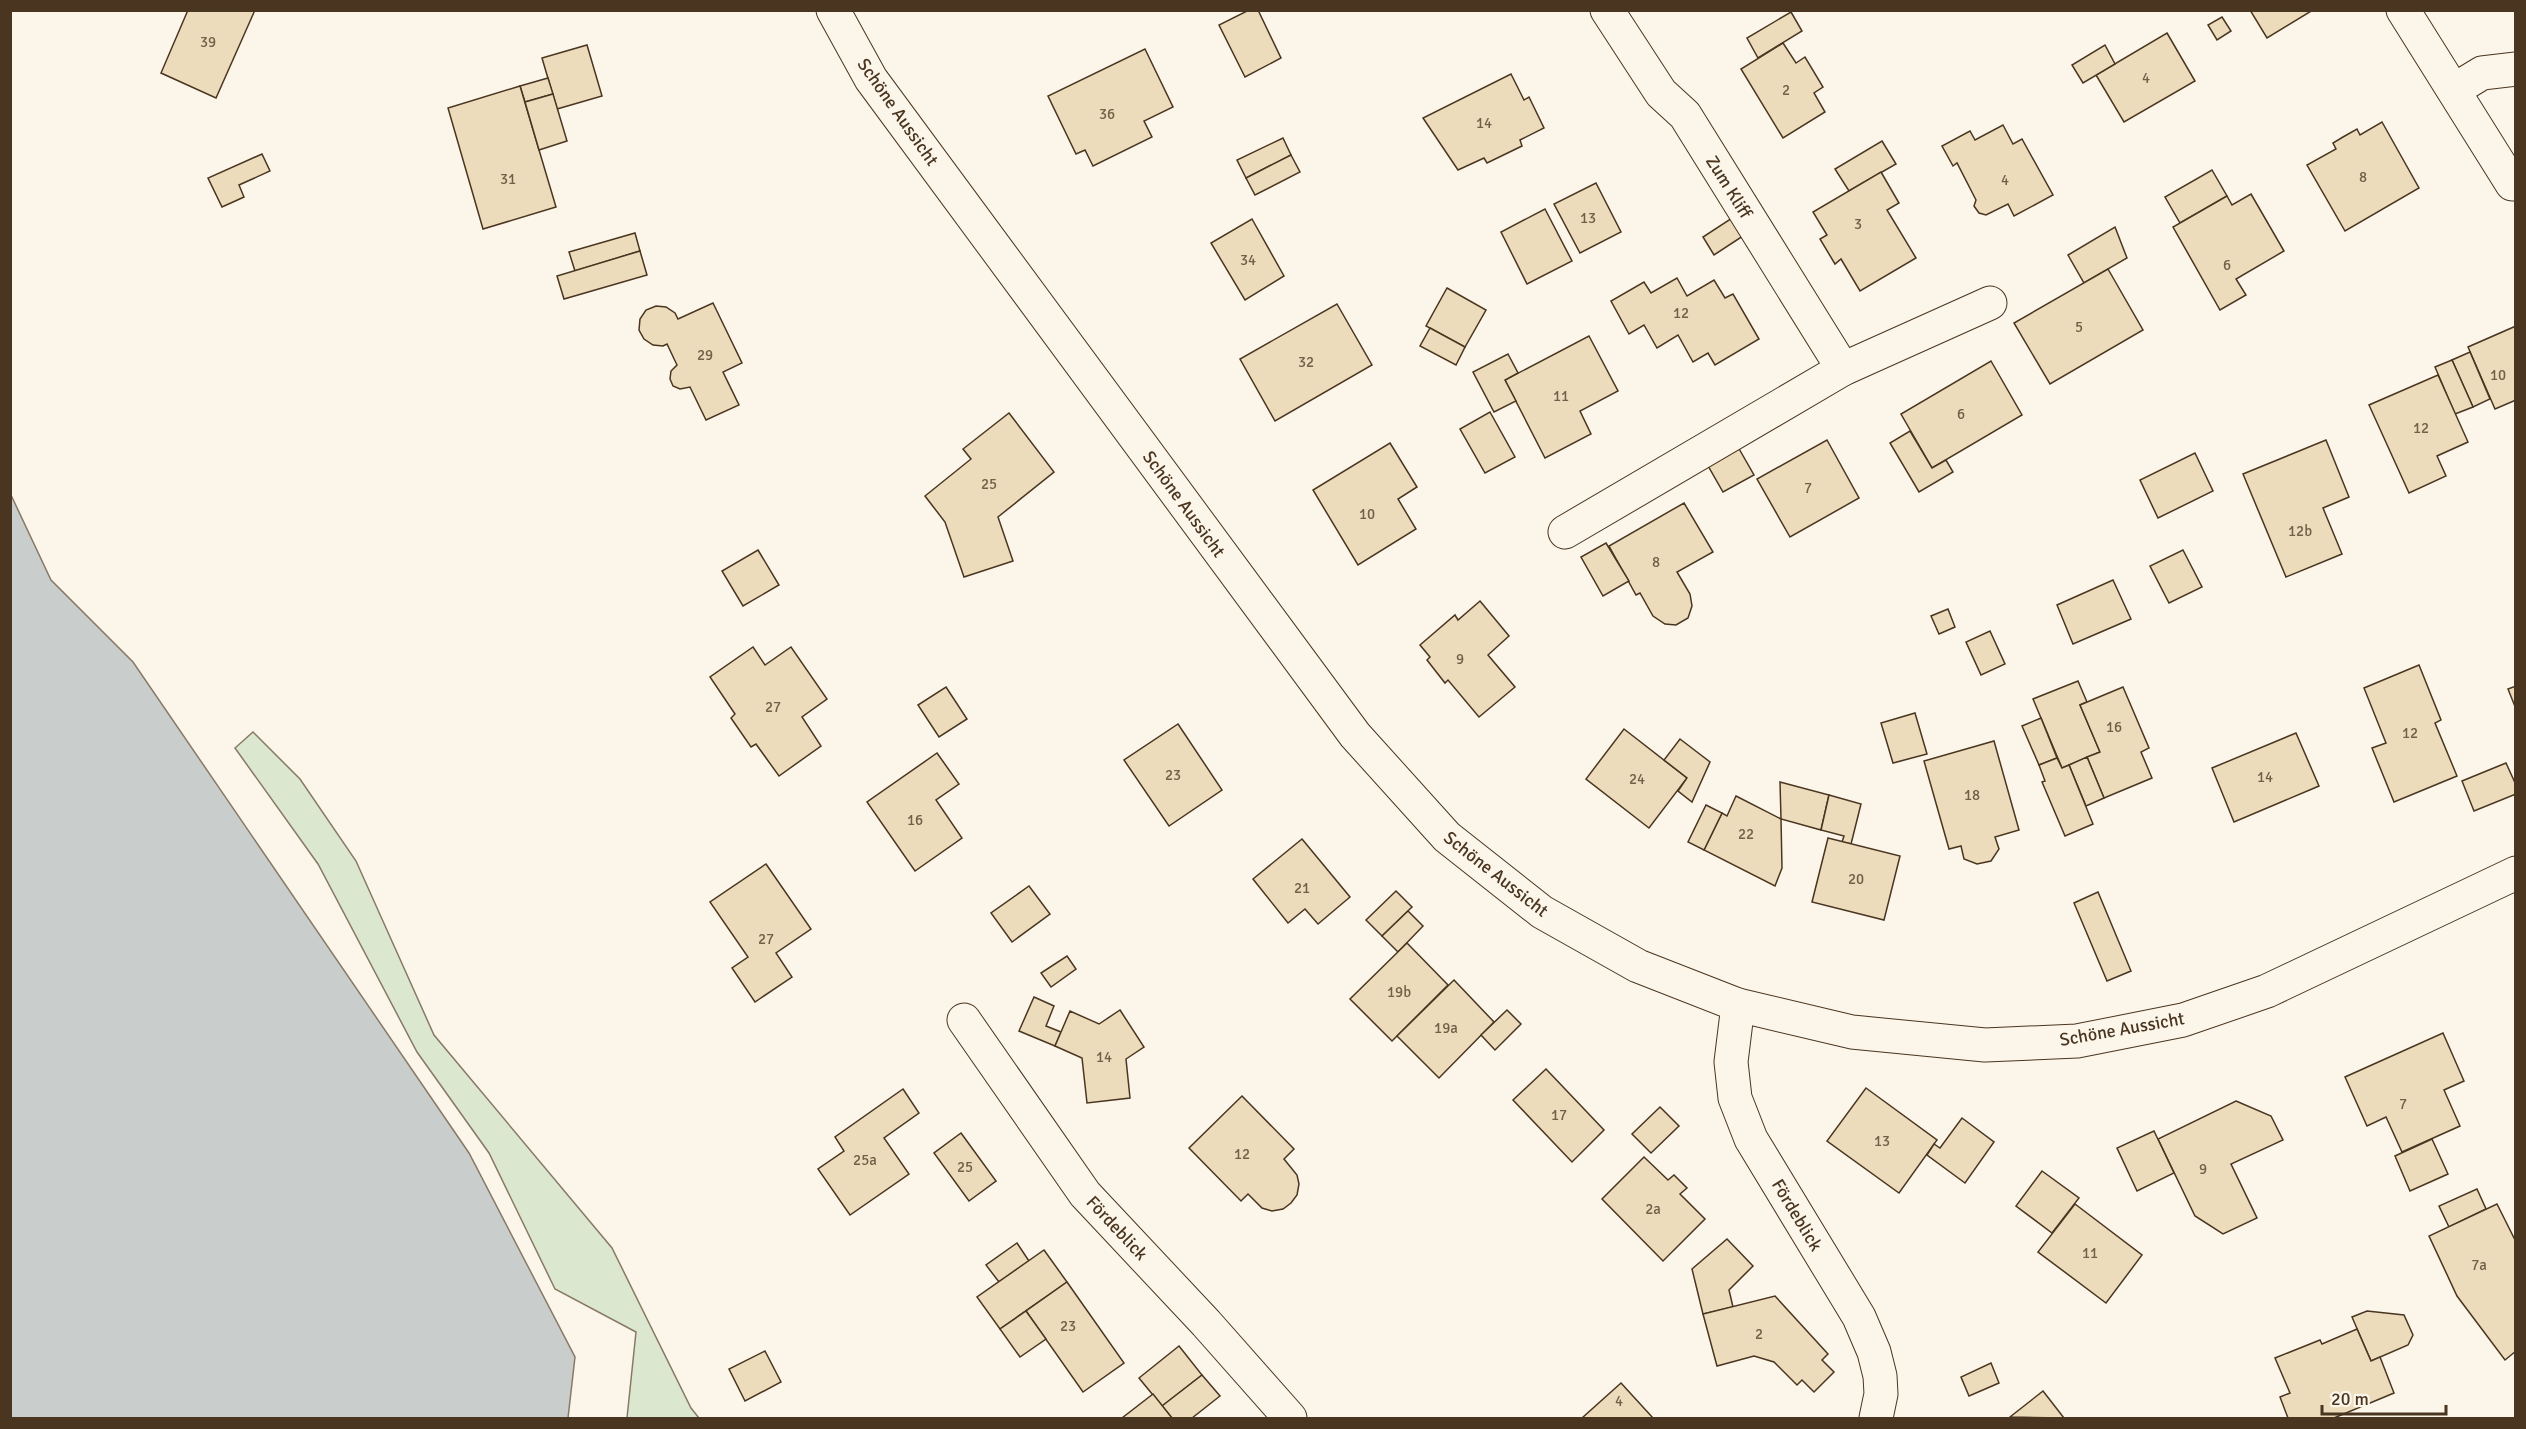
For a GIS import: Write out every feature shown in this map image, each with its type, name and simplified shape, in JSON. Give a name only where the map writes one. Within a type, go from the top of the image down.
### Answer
[{"type":"street","name":"Schöne Aussicht","points":[[833,10],[871,79],[1355,735],[1447,837],[1542,912],[1638,966],[1738,1005],[1852,1032],[1985,1045],[2077,1041],[2183,1020],[2267,991],[2516,873]]},
{"type":"street","name":"Zum Kliff","points":[[1607,10],[1661,93],[1685,115],[1843,369]]},
{"type":"street","points":[[2403,10],[2512,184],[2516,181]]},
{"type":"street","points":[[2454,90],[2482,73],[2516,69]]},
{"type":"street","points":[[1565,532],[1843,369],[1990,303]]},
{"type":"street","name":"Fördeblick","points":[[1738,1005],[1731,1062],[1735,1098],[1751,1139],[1863,1326],[1880,1376],[1881,1394],[1876,1419]]},
{"type":"street","name":"Fördeblick","points":[[964,1020],[1085,1194],[1206,1323],[1290,1419]]},
{"type":"green space","points":[[253,732],[300,779],[356,861],[434,1035],[612,1248],[691,1408],[699,1418],[627,1418],[636,1332],[555,1289],[489,1153],[417,1052],[318,864],[235,748]]},
{"type":"shaded area","points":[[11,495],[51,580],[133,662],[469,1153],[575,1357],[568,1418],[11,1418]]},
{"type":"building","points":[[188,10],[255,10],[216,98],[161,73]]},
{"type":"building","points":[[1249,10],[1258,10],[1281,58],[1245,77],[1219,25]]},
{"type":"building","points":[[2250,10],[2313,10],[2267,38]]},
{"type":"building","points":[[1791,12],[1802,31],[1758,58],[1747,38]]},
{"type":"building","points":[[2222,17],[2231,31],[2217,40],[2208,25]]},
{"type":"building","points":[[2167,33],[2195,81],[2124,122],[2096,75]]},
{"type":"building","points":[[1783,43],[1796,63],[1805,57],[1823,87],[1814,93],[1825,112],[1783,138],[1741,69]]},
{"type":"building","points":[[587,45],[602,96],[557,109],[542,58]]},
{"type":"building","points":[[2105,45],[2115,64],[2083,83],[2072,65]]},
{"type":"building","points":[[1145,49],[1173,107],[1144,121],[1152,137],[1093,166],[1085,150],[1076,154],[1048,96]]},
{"type":"building","points":[[1511,74],[1524,100],[1529,97],[1544,128],[1520,140],[1522,146],[1487,163],[1484,158],[1458,170],[1423,118]]},
{"type":"building","points":[[548,78],[553,94],[525,102],[520,86]]},
{"type":"building","points":[[520,86],[556,207],[483,229],[448,108]]},
{"type":"building","points":[[553,94],[567,141],[539,150],[525,102]]},
{"type":"building","points":[[2382,122],[2419,188],[2345,231],[2307,165],[2336,149],[2333,143],[2343,137],[2357,129],[2360,135]]},
{"type":"building","points":[[2003,125],[2013,144],[2022,139],[2053,195],[2014,216],[2008,204],[1986,215],[1979,213],[1974,206],[1976,200],[1957,163],[1953,166],[1942,146],[1970,131],[1975,140]]},
{"type":"building","points":[[1283,138],[1291,155],[1246,178],[1237,160]]},
{"type":"building","points":[[1882,141],[1896,164],[1849,191],[1835,169]]},
{"type":"building","points":[[262,154],[270,171],[239,185],[244,197],[222,207],[208,178]]},
{"type":"building","points":[[1291,155],[1300,172],[1255,195],[1246,178]]},
{"type":"building","points":[[2212,170],[2227,196],[2180,223],[2165,197]]},
{"type":"building","points":[[1881,172],[1899,203],[1887,210],[1916,258],[1860,291],[1841,259],[1835,264],[1820,239],[1827,235],[1813,212]]},
{"type":"building","points":[[1596,183],[1621,232],[1580,253],[1554,204]]},
{"type":"building","points":[[2251,194],[2284,251],[2236,279],[2246,295],[2220,310],[2173,227],[2227,196],[2232,205]]},
{"type":"building","points":[[1545,209],[1572,261],[1527,284],[1501,232]]},
{"type":"building","points":[[1732,218],[1743,236],[1714,255],[1703,237]]},
{"type":"building","points":[[1252,219],[1284,276],[1245,300],[1211,243]]},
{"type":"building","points":[[2115,227],[2127,258],[2084,283],[2068,255]]},
{"type":"building","points":[[635,233],[640,251],[575,271],[569,252]]},
{"type":"building","points":[[640,251],[647,275],[564,299],[557,276]]},
{"type":"building","points":[[2108,269],[2143,330],[2050,384],[2014,323]]},
{"type":"building","points":[[1677,278],[1687,296],[1714,280],[1725,298],[1733,294],[1759,339],[1715,365],[1708,353],[1693,362],[1678,335],[1657,348],[1644,325],[1629,334],[1611,301],[1644,282],[1651,293]]},
{"type":"building","points":[[1447,288],[1486,310],[1465,347],[1426,326]]},
{"type":"building","points":[[713,303],[742,363],[723,372],[739,405],[706,420],[690,387],[680,389],[673,386],[670,379],[671,371],[677,365],[667,344],[653,345],[644,339],[639,330],[640,319],[646,310],[656,306],[666,307],[675,313],[678,319]]},
{"type":"building","points":[[1337,304],[1372,365],[1275,421],[1240,359]]},
{"type":"building","points":[[2516,326],[2516,400],[2495,409],[2468,347]]},
{"type":"building","points":[[1430,328],[1465,347],[1456,365],[1420,346]]},
{"type":"building","points":[[1589,336],[1618,391],[1580,411],[1591,434],[1545,458],[1505,380]]},
{"type":"building","points":[[2470,352],[2490,399],[2473,407],[2452,360]]},
{"type":"building","points":[[1508,354],[1518,373],[1505,380],[1516,401],[1494,412],[1473,372]]},
{"type":"building","points":[[2452,360],[2473,407],[2455,414],[2435,367]]},
{"type":"building","points":[[1991,361],[2022,415],[1932,468],[1901,414]]},
{"type":"building","points":[[2438,375],[2468,442],[2437,456],[2446,476],[2409,493],[2369,405]]},
{"type":"building","points":[[1490,412],[1515,457],[1485,473],[1460,429]]},
{"type":"building","points":[[1009,413],[1054,472],[998,517],[1013,561],[964,577],[945,522],[925,496],[971,459],[963,449]]},
{"type":"building","points":[[1910,431],[1932,468],[1946,460],[1953,472],[1919,492],[1890,443]]},
{"type":"building","points":[[1827,440],[1859,498],[1790,537],[1757,479]]},
{"type":"building","points":[[2326,440],[2349,497],[2323,508],[2342,554],[2286,577],[2243,474]]},
{"type":"building","points":[[1390,443],[1417,487],[1398,499],[1416,529],[1358,565],[1313,490]]},
{"type":"building","points":[[1738,447],[1754,475],[1723,492],[1707,464]]},
{"type":"building","points":[[2195,453],[2213,491],[2158,518],[2140,480]]},
{"type":"building","points":[[1684,503],[1713,552],[1677,572],[1690,594],[1692,606],[1688,618],[1676,625],[1665,624],[1653,616],[1640,593],[1636,595],[1609,546]]},
{"type":"building","points":[[1606,543],[1629,581],[1603,596],[1581,557]]},
{"type":"building","points":[[758,550],[779,585],[743,606],[722,571]]},
{"type":"building","points":[[2183,550],[2202,587],[2169,603],[2150,566]]},
{"type":"building","points":[[2113,580],[2131,619],[2073,644],[2057,605]]},
{"type":"building","points":[[1480,601],[1509,636],[1488,655],[1515,687],[1479,717],[1448,680],[1445,683],[1427,660],[1430,657],[1420,645],[1455,615],[1458,620]]},
{"type":"building","points":[[1948,609],[1955,627],[1939,634],[1931,616]]},
{"type":"building","points":[[1990,631],[2005,664],[1981,675],[1966,642]]},
{"type":"building","points":[[753,647],[765,665],[791,647],[827,699],[802,717],[821,746],[779,776],[756,744],[751,747],[731,718],[735,714],[710,677]]},
{"type":"building","points":[[2419,665],[2441,720],[2435,723],[2457,776],[2394,802],[2372,748],[2386,743],[2364,688]]},
{"type":"building","points":[[2078,681],[2087,702],[2080,705],[2100,752],[2062,768],[2033,699]]},
{"type":"building","points":[[2516,686],[2516,709],[2508,689]]},
{"type":"building","points":[[946,687],[967,719],[939,737],[918,705]]},
{"type":"building","points":[[2123,687],[2149,748],[2141,752],[2152,778],[2104,798],[2087,757],[2100,752],[2080,705]]},
{"type":"building","points":[[1915,713],[1927,754],[1893,763],[1881,723]]},
{"type":"building","points":[[2041,718],[2057,758],[2039,765],[2022,726]]},
{"type":"building","points":[[1178,724],[1222,790],[1169,826],[1124,760]]},
{"type":"building","points":[[1624,729],[1687,778],[1649,828],[1586,779]]},
{"type":"building","points":[[2296,733],[2319,786],[2234,822],[2212,768]]},
{"type":"building","points":[[1680,739],[1710,762],[1692,802],[1678,791],[1687,778],[1664,760]]},
{"type":"building","points":[[1994,741],[2019,830],[1995,837],[1999,849],[1991,861],[1977,864],[1964,859],[1961,846],[1949,849],[1924,761]]},
{"type":"building","points":[[937,753],[959,784],[936,800],[962,838],[915,871],[867,802]]},
{"type":"building","points":[[2087,757],[2104,798],[2086,806],[2069,765]]},
{"type":"building","points":[[2057,758],[2062,768],[2069,765],[2093,824],[2065,836],[2042,782],[2045,781],[2039,765]]},
{"type":"building","points":[[2506,763],[2516,785],[2516,794],[2474,811],[2462,781]]},
{"type":"building","points":[[1780,782],[1829,795],[1821,830],[1781,819]]},
{"type":"building","points":[[1829,795],[1861,804],[1851,844],[1842,842],[1844,836],[1821,830]]},
{"type":"building","points":[[1736,796],[1781,819],[1782,868],[1775,886],[1704,850],[1722,813],[1727,816]]},
{"type":"building","points":[[1706,805],[1722,813],[1704,850],[1688,842]]},
{"type":"building","points":[[1828,838],[1900,856],[1884,920],[1812,902]]},
{"type":"building","points":[[1302,839],[1350,897],[1318,924],[1305,909],[1288,923],[1253,879]]},
{"type":"building","points":[[766,864],[811,929],[776,953],[792,977],[755,1002],[732,968],[748,957],[710,902]]},
{"type":"building","points":[[1029,886],[1050,914],[1012,942],[991,913]]},
{"type":"building","points":[[1396,891],[1412,907],[1382,936],[1366,920]]},
{"type":"building","points":[[2098,892],[2131,971],[2107,981],[2074,903]]},
{"type":"building","points":[[1408,911],[1423,926],[1398,952],[1382,936]]},
{"type":"building","points":[[1407,943],[1448,985],[1392,1041],[1350,999]]},
{"type":"building","points":[[1067,956],[1076,969],[1051,987],[1041,973]]},
{"type":"building","points":[[1454,980],[1494,1022],[1439,1078],[1397,1036]]},
{"type":"building","points":[[1034,997],[1054,1006],[1046,1026],[1061,1032],[1055,1046],[1019,1031]]},
{"type":"building","points":[[1120,1010],[1144,1047],[1126,1059],[1130,1098],[1087,1103],[1082,1058],[1055,1046],[1070,1011],[1099,1024]]},
{"type":"building","points":[[1507,1010],[1521,1024],[1495,1050],[1481,1035]]},
{"type":"building","points":[[2443,1033],[2464,1081],[2444,1090],[2460,1126],[2402,1152],[2386,1117],[2367,1126],[2345,1077]]},
{"type":"building","points":[[1546,1069],[1604,1130],[1572,1162],[1513,1100]]},
{"type":"building","points":[[1866,1088],[1937,1140],[1899,1193],[1827,1141]]},
{"type":"building","points":[[903,1089],[919,1113],[884,1138],[909,1174],[850,1215],[818,1169],[844,1151],[835,1137]]},
{"type":"building","points":[[1242,1096],[1294,1149],[1284,1159],[1297,1175],[1299,1184],[1297,1195],[1283,1209],[1272,1211],[1262,1208],[1248,1194],[1241,1201],[1189,1148]]},
{"type":"building","points":[[2236,1101],[2271,1116],[2283,1140],[2231,1164],[2257,1218],[2223,1234],[2195,1216],[2158,1139]]},
{"type":"building","points":[[1660,1107],[1679,1126],[1651,1153],[1632,1134]]},
{"type":"building","points":[[1962,1118],[1994,1142],[1965,1183],[1927,1155],[1934,1144],[1940,1148]]},
{"type":"building","points":[[2154,1131],[2174,1173],[2137,1191],[2117,1148]]},
{"type":"building","points":[[961,1133],[996,1181],[969,1201],[934,1153]]},
{"type":"building","points":[[2432,1139],[2448,1174],[2410,1191],[2395,1156]]},
{"type":"building","points":[[1644,1157],[1668,1180],[1674,1175],[1687,1188],[1680,1194],[1705,1219],[1663,1261],[1602,1199]]},
{"type":"building","points":[[2042,1171],[2079,1198],[2052,1233],[2016,1206]]},
{"type":"building","points":[[2477,1189],[2486,1209],[2449,1227],[2439,1206]]},
{"type":"building","points":[[2075,1204],[2142,1255],[2106,1303],[2038,1252]]},
{"type":"building","points":[[2497,1204],[2516,1242],[2516,1351],[2505,1360],[2457,1296],[2429,1236]]},
{"type":"building","points":[[1727,1239],[1753,1266],[1729,1290],[1733,1307],[1703,1314],[1692,1269]]},
{"type":"building","points":[[1017,1243],[1029,1261],[999,1282],[986,1265]]},
{"type":"building","points":[[1044,1250],[1067,1282],[1000,1329],[977,1297]]},
{"type":"building","points":[[1067,1282],[1124,1363],[1083,1392],[1026,1311]]},
{"type":"building","points":[[1775,1296],[1828,1354],[1822,1360],[1834,1372],[1814,1392],[1802,1380],[1797,1385],[1774,1362],[1754,1356],[1717,1366],[1703,1314]]},
{"type":"building","points":[[1026,1311],[1046,1339],[1020,1357],[1000,1329]]},
{"type":"building","points":[[2367,1311],[2404,1315],[2413,1335],[2408,1345],[2371,1361],[2352,1317]]},
{"type":"building","points":[[2357,1329],[2371,1361],[2380,1357],[2394,1393],[2334,1418],[2288,1418],[2280,1397],[2290,1393],[2275,1358],[2320,1340],[2322,1344]]},
{"type":"building","points":[[1179,1346],[1202,1375],[1162,1406],[1139,1378]]},
{"type":"building","points":[[765,1351],[781,1382],[745,1401],[729,1369]]},
{"type":"building","points":[[1991,1363],[1999,1383],[1969,1396],[1961,1377]]},
{"type":"building","points":[[1202,1375],[1220,1396],[1192,1418],[1172,1418],[1162,1406]]},
{"type":"building","points":[[1621,1383],[1653,1418],[1582,1418]]},
{"type":"building","points":[[2043,1391],[2064,1418],[2010,1417]]},
{"type":"building","points":[[1153,1394],[1172,1418],[1122,1418]]}]
